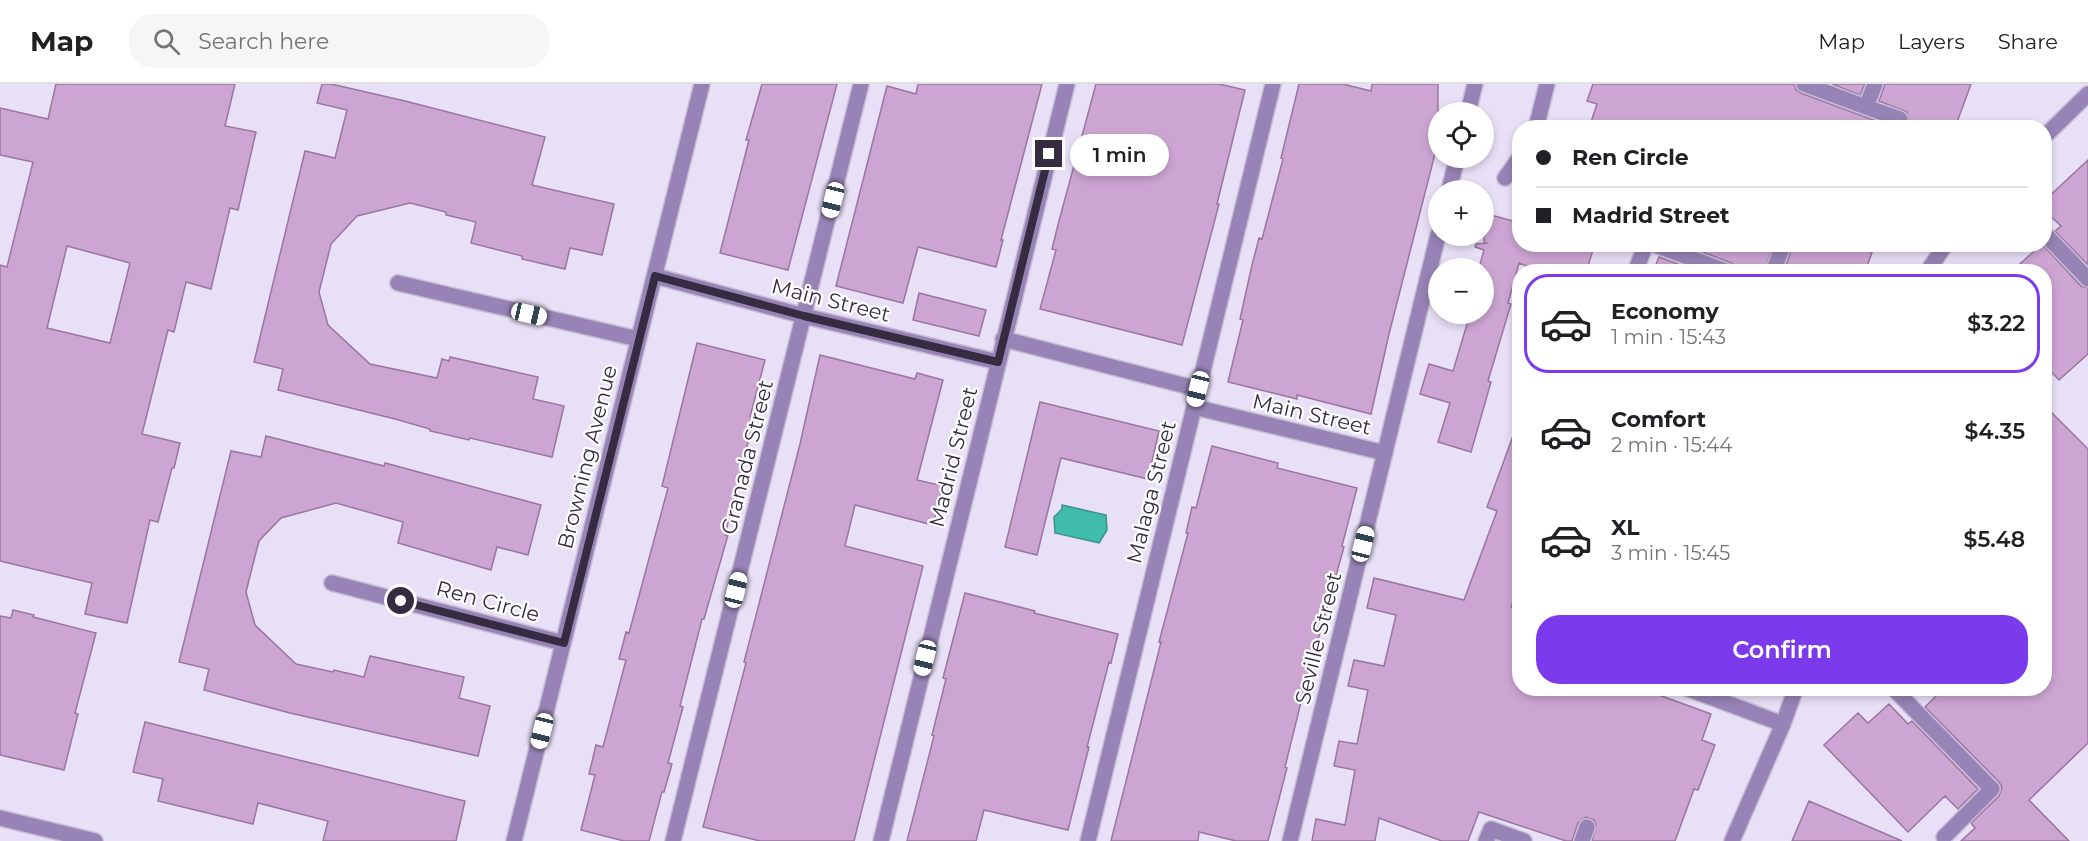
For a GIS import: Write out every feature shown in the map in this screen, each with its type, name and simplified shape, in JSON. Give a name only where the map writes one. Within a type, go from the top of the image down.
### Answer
[{"type":"street","name":"Browning Avenue","points":[[514,841],[702,84]]},
{"type":"street","name":"Granada Street","points":[[674,841],[861,84]]},
{"type":"street","name":"Madrid Street","points":[[880,841],[1067,84]]},
{"type":"street","name":"Malaga Street","points":[[1088,841],[1273,84]]},
{"type":"street","points":[[1470,102],[1475,84]]},
{"type":"street","points":[[1538,120],[1547,84]]},
{"type":"street","points":[[1804,84],[1900,119]]},
{"type":"street","points":[[1866,107],[1875,84]]},
{"type":"street","points":[[2052,129],[2088,94]]},
{"type":"street","points":[[1505,178],[1512,168]]},
{"type":"street","points":[[2052,241],[2088,279]]},
{"type":"street","name":"Seville Street","points":[[1290,841],[1435,246]]},
{"type":"street","points":[[1674,252],[1707,264]]},
{"type":"street","name":"Main Street","points":[[655,276],[804,316],[998,362]]},
{"type":"street","points":[[398,283],[638,339]]},
{"type":"street","points":[[1003,339],[1198,389]]},
{"type":"street","name":"Main Street","points":[[1194,407],[1385,453]]},
{"type":"street","name":"Ren Circle","points":[[332,582],[564,643]]},
{"type":"street","points":[[1708,696],[1783,724]]},
{"type":"street","points":[[1732,841],[1793,696]]},
{"type":"street","points":[[1901,696],[1992,789],[1944,837]]},
{"type":"street","points":[[0,818],[95,841]]},
{"type":"street","points":[[1486,841],[1491,829],[1524,841]]},
{"type":"shaded area","points":[[1062,505],[1106,515],[1107,530],[1099,543],[1055,533],[1054,517],[1062,509]]},
{"type":"building","points":[[56,84],[235,84],[225,126],[256,132],[238,210],[230,208],[211,289],[186,282],[174,332],[168,330],[142,434],[180,443],[158,522],[150,520],[127,623],[85,614],[92,583],[0,561],[0,265],[7,267],[33,162],[0,155],[0,108],[48,119]],"holes":[[[67,246],[130,263],[110,343],[47,328]]]},
{"type":"building","points":[[322,84],[331,84],[405,101],[545,137],[532,185],[614,204],[602,255],[570,248],[565,269],[522,259],[522,256],[471,243],[476,222],[446,215],[446,212],[410,203],[357,216],[331,244],[319,292],[328,325],[370,364],[437,378],[442,359],[449,361],[450,357],[538,377],[533,399],[564,406],[552,457],[430,431],[430,429],[395,419],[278,390],[283,369],[254,362],[305,151],[335,158],[347,110],[317,103]]},
{"type":"building","points":[[762,84],[837,84],[788,270],[720,253],[749,140],[746,140]]},
{"type":"building","points":[[918,84],[1042,84],[996,267],[918,247],[903,303],[836,286],[887,86],[916,94]]},
{"type":"building","points":[[1096,84],[1219,84],[1245,90],[1217,204],[1219,204],[1182,345],[1040,309],[1056,250],[1052,249]]},
{"type":"building","points":[[1299,84],[1343,84],[1371,91],[1372,84],[1438,84],[1438,102],[1428,102],[1428,168],[1431,168],[1371,414],[1297,395],[1297,399],[1228,382],[1243,320],[1240,319],[1252,265],[1259,238],[1262,239],[1283,159],[1281,158]]},
{"type":"building","points":[[1593,84],[1794,84],[1796,90],[1801,93],[1874,120],[1592,120],[1597,104],[1587,101]]},
{"type":"building","points":[[1832,84],[1865,84],[1860,95]]},
{"type":"building","points":[[1885,84],[1971,84],[1958,120],[1909,120],[1907,112],[1879,101]]},
{"type":"building","points":[[2088,160],[2088,265],[2055,231],[2061,226],[2052,218],[2052,194]]},
{"type":"building","points":[[1494,216],[1512,221],[1512,252],[1592,252],[1589,264],[1512,264],[1512,288],[1508,303],[1511,304],[1488,381],[1491,382],[1471,452],[1438,442],[1450,403],[1420,394],[1429,364],[1453,371],[1467,324],[1494,324],[1494,258],[1482,258],[1484,250],[1475,247],[1494,246]]},
{"type":"building","points":[[1703,252],[1771,252],[1767,264],[1731,263]]},
{"type":"building","points":[[1790,252],[1872,252],[1868,264],[1787,264]]},
{"type":"building","points":[[2033,252],[2049,252],[2081,286],[2088,288],[2088,354],[2059,380],[2052,373],[2052,264],[2020,264]]},
{"type":"building","points":[[1659,257],[1678,264],[1656,264]]},
{"type":"building","points":[[919,293],[986,310],[979,336],[913,320]]},
{"type":"building","points":[[697,343],[765,360],[750,417],[754,418],[725,535],[728,535],[704,619],[702,619],[680,706],[683,707],[668,763],[672,764],[664,792],[662,792],[649,841],[624,841],[581,830],[595,775],[589,774],[596,745],[603,747],[626,660],[619,659],[626,632],[629,633],[668,488],[662,486]]},
{"type":"building","points":[[820,355],[915,379],[917,373],[943,380],[917,480],[943,486],[933,525],[855,505],[845,546],[923,566],[854,841],[760,841],[703,827],[746,663],[744,662],[800,444]]},
{"type":"building","points":[[1040,402],[1159,431],[1148,479],[1061,458],[1037,555],[1005,547]]},
{"type":"building","points":[[2052,413],[2088,449],[2088,743],[2029,800],[2069,841],[1961,841],[1975,828],[1971,823],[1999,796],[2002,787],[1925,707],[1936,696],[2052,696]]},
{"type":"building","points":[[266,436],[384,466],[385,463],[541,505],[528,555],[497,547],[491,570],[398,543],[403,522],[336,503],[281,518],[259,541],[253,564],[246,592],[255,625],[296,664],[364,677],[370,656],[464,677],[459,698],[490,706],[478,756],[290,713],[204,690],[209,669],[179,662],[231,451],[261,457]]},
{"type":"building","points":[[1512,439],[1512,696],[1662,696],[1711,714],[1702,740],[1715,745],[1698,790],[1694,789],[1675,841],[1592,841],[1596,825],[1594,820],[1586,817],[1578,823],[1572,841],[1566,841],[1479,812],[1468,841],[1442,841],[1379,818],[1375,841],[1312,841],[1316,819],[1345,825],[1355,770],[1334,766],[1339,741],[1357,744],[1368,690],[1348,686],[1354,660],[1384,666],[1396,615],[1367,608],[1374,578],[1464,600],[1497,511],[1487,507]]},
{"type":"building","points":[[1212,446],[1278,463],[1277,468],[1357,488],[1342,546],[1344,547],[1305,686],[1268,841],[1236,841],[1199,832],[1198,841],[1111,841],[1188,533],[1186,533],[1192,507],[1196,508]]},
{"type":"building","points":[[965,593],[1118,634],[1087,747],[1089,747],[1068,830],[984,810],[976,841],[907,841],[934,736],[932,735],[946,679],[943,678]]},
{"type":"building","points":[[13,610],[96,633],[75,713],[78,714],[64,770],[0,755],[0,616],[11,618]]},
{"type":"building","points":[[1889,704],[1908,724],[1912,721],[1978,789],[1958,809],[1945,796],[1908,832],[1824,745],[1858,713],[1868,723]]},
{"type":"building","points":[[145,722],[465,801],[456,841],[323,841],[328,821],[258,803],[253,824],[158,801],[163,779],[133,772]]},
{"type":"building","points":[[1809,801],[1902,841],[1792,841]]},
{"type":"route","points":[[401,601],[564,643],[655,276],[804,316],[998,362],[1049,154]]}]
